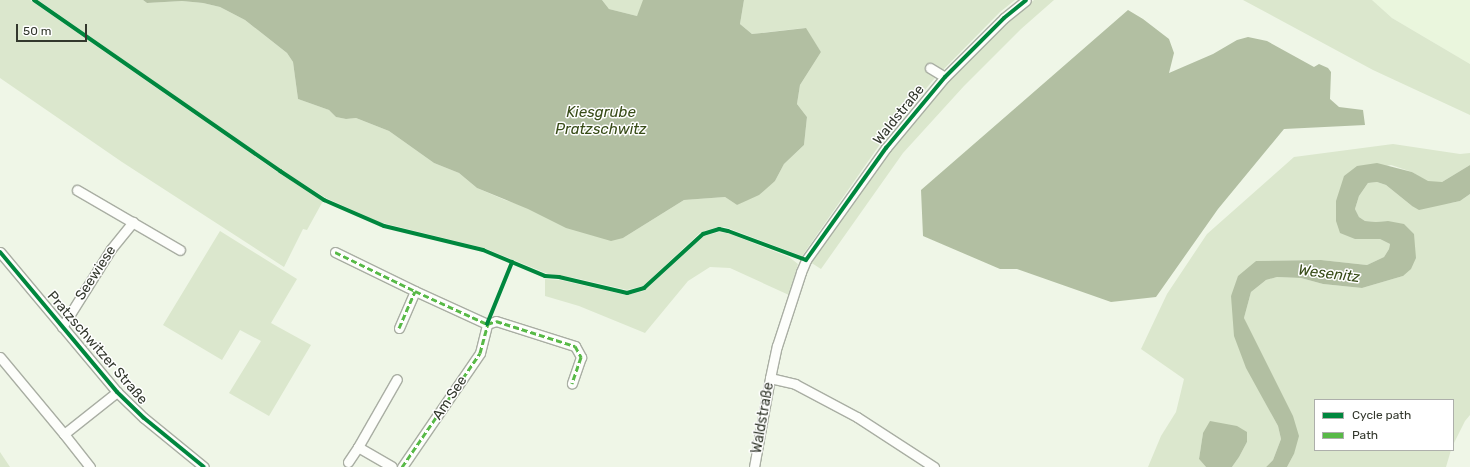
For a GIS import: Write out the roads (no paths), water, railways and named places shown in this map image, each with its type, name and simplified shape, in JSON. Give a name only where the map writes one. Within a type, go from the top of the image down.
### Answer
[{"type":"street","name":"Waldstraße","points":[[754,467],[770,378],[791,303],[806,260],[886,148],[944,77],[1004,18],[1026,0]]},
{"type":"street","points":[[930,68],[944,77]]},
{"type":"street","points":[[77,190],[180,250]]},
{"type":"street","name":"Seewiese","points":[[62,327],[111,249],[133,222]]},
{"type":"street","name":"Pratzschwitzer Straße","points":[[0,252],[117,392],[144,418],[204,467]]},
{"type":"street","points":[[335,252],[487,324],[496,321],[575,346],[581,357],[572,382]]},
{"type":"street","points":[[399,328],[415,291]]},
{"type":"street","name":"Am See","points":[[402,467],[480,354],[487,324]]},
{"type":"street","points":[[0,357],[90,467]]},
{"type":"street","points":[[770,378],[795,384],[857,417],[934,467]]},
{"type":"street","points":[[348,462],[397,379]]},
{"type":"street","points":[[64,434],[117,392]]},
{"type":"street","points":[[358,447],[392,467]]},
{"type":"water","name":"Kiesgrube Pratzschwitz","points":[[143,0],[602,0],[609,9],[637,16],[643,0],[744,0],[740,24],[752,34],[806,28],[821,52],[800,85],[797,104],[807,117],[804,145],[784,164],[775,181],[759,195],[737,205],[725,197],[684,200],[623,238],[611,241],[566,228],[528,209],[477,188],[459,173],[434,163],[389,131],[356,118],[346,119],[336,117],[329,110],[298,99],[293,62],[287,53],[245,20],[220,7],[203,3],[182,1],[147,3]]},
{"type":"water","points":[[1128,10],[1143,19],[1169,39],[1174,53],[1169,73],[1213,54],[1237,40],[1248,37],[1267,41],[1314,67],[1319,64],[1328,68],[1331,72],[1330,99],[1339,107],[1363,110],[1365,125],[1284,129],[1218,209],[1156,297],[1111,302],[1017,269],[1000,269],[923,236],[921,190]]},
{"type":"water","name":"Wesenitz","points":[[1377,163],[1412,172],[1428,181],[1442,182],[1470,165],[1470,194],[1460,201],[1419,210],[1386,185],[1377,182],[1368,183],[1359,196],[1355,209],[1359,217],[1365,221],[1388,221],[1404,224],[1414,234],[1416,258],[1411,269],[1403,276],[1362,288],[1323,284],[1301,278],[1277,277],[1266,280],[1251,292],[1244,318],[1293,416],[1299,436],[1294,454],[1287,467],[1266,467],[1273,460],[1281,439],[1278,426],[1246,368],[1234,336],[1231,296],[1238,276],[1256,261],[1321,260],[1367,265],[1384,257],[1390,244],[1380,239],[1355,239],[1340,233],[1336,221],[1336,201],[1344,176],[1357,166]]},
{"type":"water","points":[[1210,421],[1237,426],[1247,432],[1247,442],[1232,467],[1206,467],[1199,459],[1203,433]]}]
